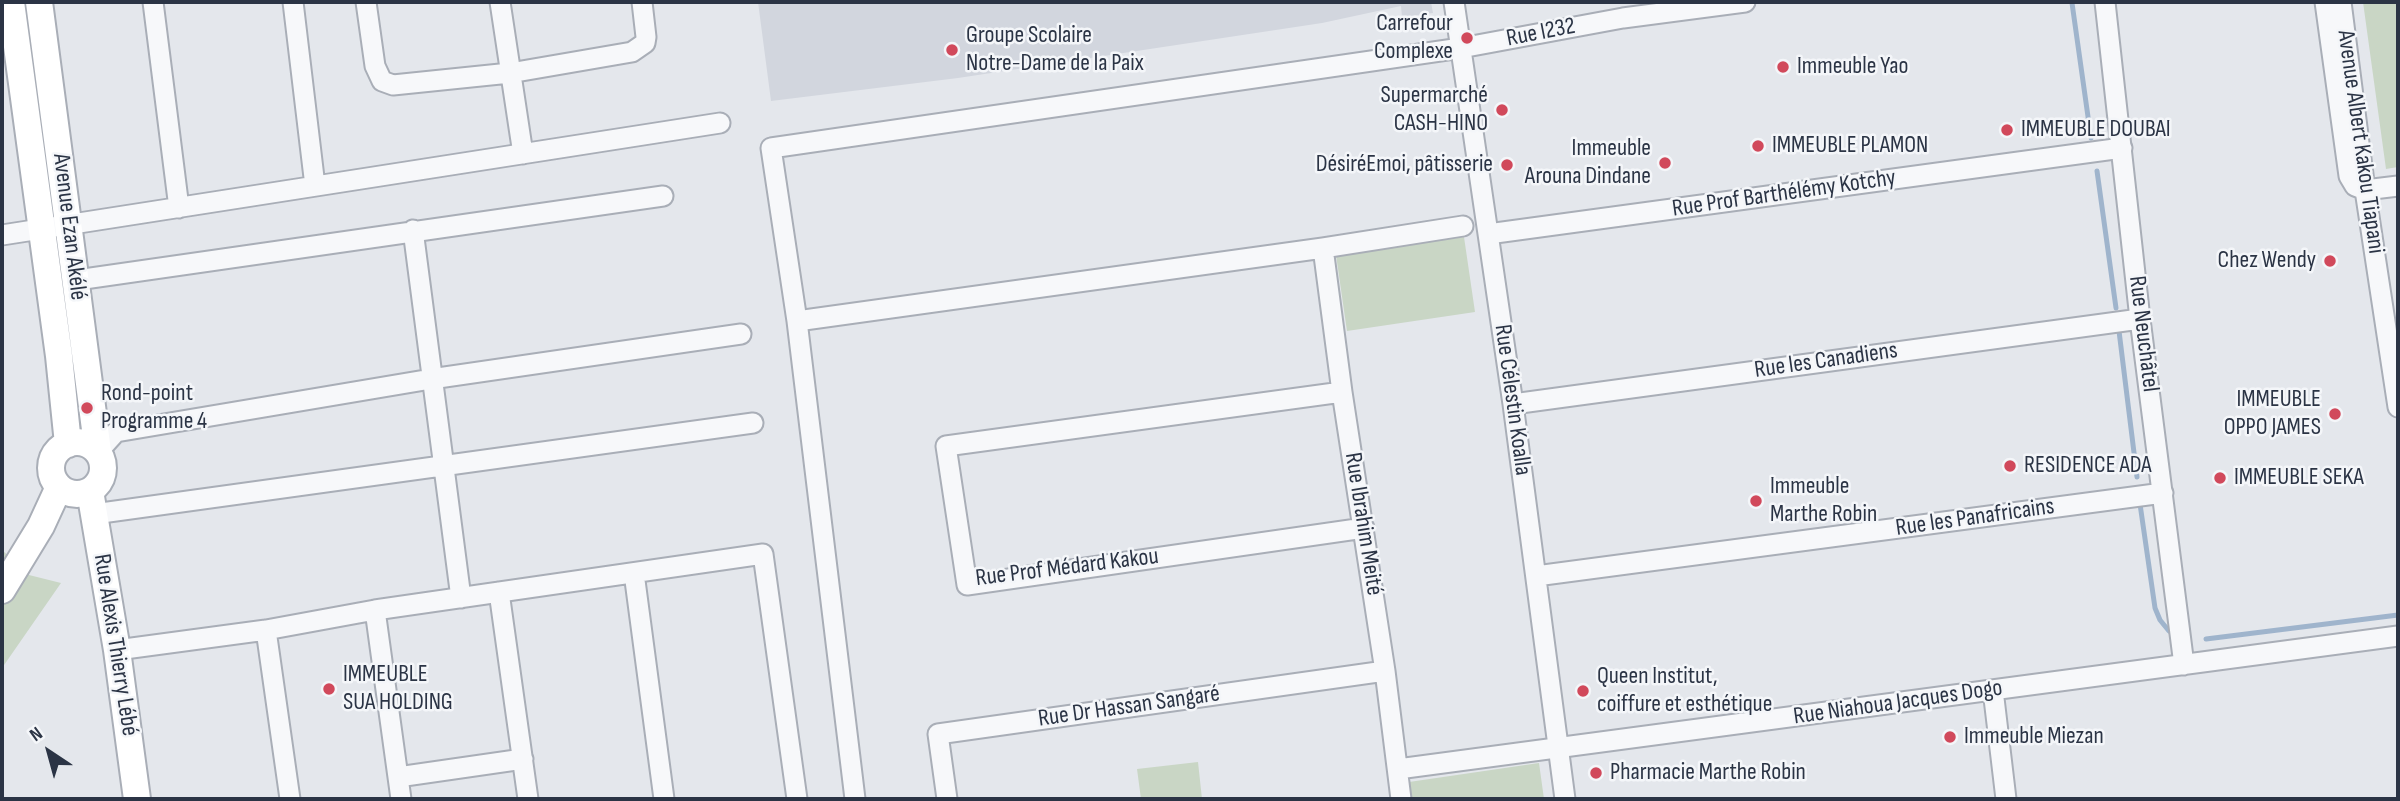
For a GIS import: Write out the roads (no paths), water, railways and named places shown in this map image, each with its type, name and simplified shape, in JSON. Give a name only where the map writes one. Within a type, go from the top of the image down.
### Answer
[{"type":"main road","name":"Avenue Ezan Akélé","points":[[10,2],[42,229],[68,444]]},
{"type":"main road","name":"Avenue Ezan Akélé","points":[[39,2],[98,452]]},
{"type":"main road","points":[[84,443],[98,452],[103,468],[92,503],[59,487],[51,472],[55,455],[68,444],[84,443]]},
{"type":"main road","points":[[2,590],[41,526],[59,487]]},
{"type":"main road","name":"Rue Alexis Thierry Lébé","points":[[92,503],[117,650],[137,799]]},
{"type":"street","points":[[153,2],[179,208]]},
{"type":"street","points":[[293,2],[315,186]]},
{"type":"street","points":[[366,2],[374,66],[382,81],[387,84],[510,73],[639,49],[645,43],[646,37],[642,2]]},
{"type":"street","points":[[500,2],[523,154]]},
{"type":"street","name":"Rue Célestin Koalla","points":[[1454,2],[1513,404],[1565,799]]},
{"type":"street","name":"Rue I232","points":[[797,321],[771,148],[1461,48],[1623,18],[1745,2]]},
{"type":"street","name":"Rue Neuchâtel","points":[[2105,2],[2140,319],[2184,666]]},
{"type":"street","points":[[2325,2],[2350,176],[2355,186],[2365,190],[2398,186]]},
{"type":"street","name":"Avenue Albert Kakou Tiapani","points":[[2342,2],[2365,190],[2398,407]]},
{"type":"street","points":[[2,235],[720,123]]},
{"type":"street","name":"Rue Prof Barthélémy Kotchy","points":[[1488,234],[2122,148]]},
{"type":"street","points":[[77,280],[663,196]]},
{"type":"street","points":[[855,799],[797,321],[1463,226]]},
{"type":"street","points":[[413,230],[461,598]]},
{"type":"street","name":"Rue Ibrahim Meité","points":[[1323,248],[1401,799]]},
{"type":"street","name":"Rue les Canadiens","points":[[1513,404],[2140,319]]},
{"type":"street","points":[[98,452],[116,432],[431,379],[741,334]]},
{"type":"street","name":"Rue Prof Médard Kakou","points":[[1342,392],[946,446],[967,585],[1364,528]]},
{"type":"street","points":[[92,503],[443,467],[753,423]]},
{"type":"street","name":"Rue les Panafricains","points":[[1536,576],[2163,494]]},
{"type":"street","points":[[117,650],[267,630],[375,610],[763,554],[797,799]]},
{"type":"street","points":[[634,573],[664,799]]},
{"type":"street","points":[[499,592],[528,799]]},
{"type":"street","points":[[375,610],[401,799]]},
{"type":"street","points":[[267,630],[290,799]]},
{"type":"street","name":"Rue Niahoua Jacques Dogo","points":[[1398,769],[2398,636]]},
{"type":"street","name":"Rue Dr Hassan Sangaré","points":[[947,799],[938,733],[1385,671]]},
{"type":"street","points":[[1993,690],[2006,799]]},
{"type":"street","points":[[398,777],[523,758]]},
{"type":"waterway","points":[[2072,3],[2091,138]]},
{"type":"waterway","points":[[2097,171],[2116,308]]},
{"type":"waterway","points":[[2119,331],[2137,477]]},
{"type":"waterway","points":[[2140,504],[2155,608],[2169,631]]},
{"type":"waterway","points":[[2206,639],[2398,615]]},
{"type":"place","name":"Carrefour Complexe","points":[[1467,38]]},
{"type":"place","name":"Groupe Scolaire Notre-Dame de la Paix","points":[[952,50]]},
{"type":"place","name":"Immeuble Yao","points":[[1783,67]]},
{"type":"place","name":"Supermarché CASH-HINO","points":[[1502,110]]},
{"type":"place","name":"IMMEUBLE DOUBAI","points":[[2007,130]]},
{"type":"place","name":"IMMEUBLE PLAMON","points":[[1758,146]]},
{"type":"place","name":"Immeuble Arouna Dindane","points":[[1665,163]]},
{"type":"place","name":"DésiréEmoi, pâtisserie","points":[[1507,165]]},
{"type":"place","name":"Chez Wendy","points":[[2330,261]]},
{"type":"place","name":"Rond-point Programme 4","points":[[87,408]]},
{"type":"place","name":"IMMEUBLE OPPO JAMES","points":[[2335,414]]},
{"type":"place","name":"RESIDENCE ADA","points":[[2010,466]]},
{"type":"place","name":"IMMEUBLE SEKA","points":[[2220,478]]},
{"type":"place","name":"Immeuble Marthe Robin","points":[[1756,501]]},
{"type":"place","name":"IMMEUBLE SUA HOLDING","points":[[329,689]]},
{"type":"place","name":"Queen Institut, coiffure et esthétique","points":[[1583,691]]},
{"type":"place","name":"Immeuble Miezan","points":[[1950,737]]},
{"type":"place","name":"Pharmacie Marthe Robin","points":[[1596,773]]}]
